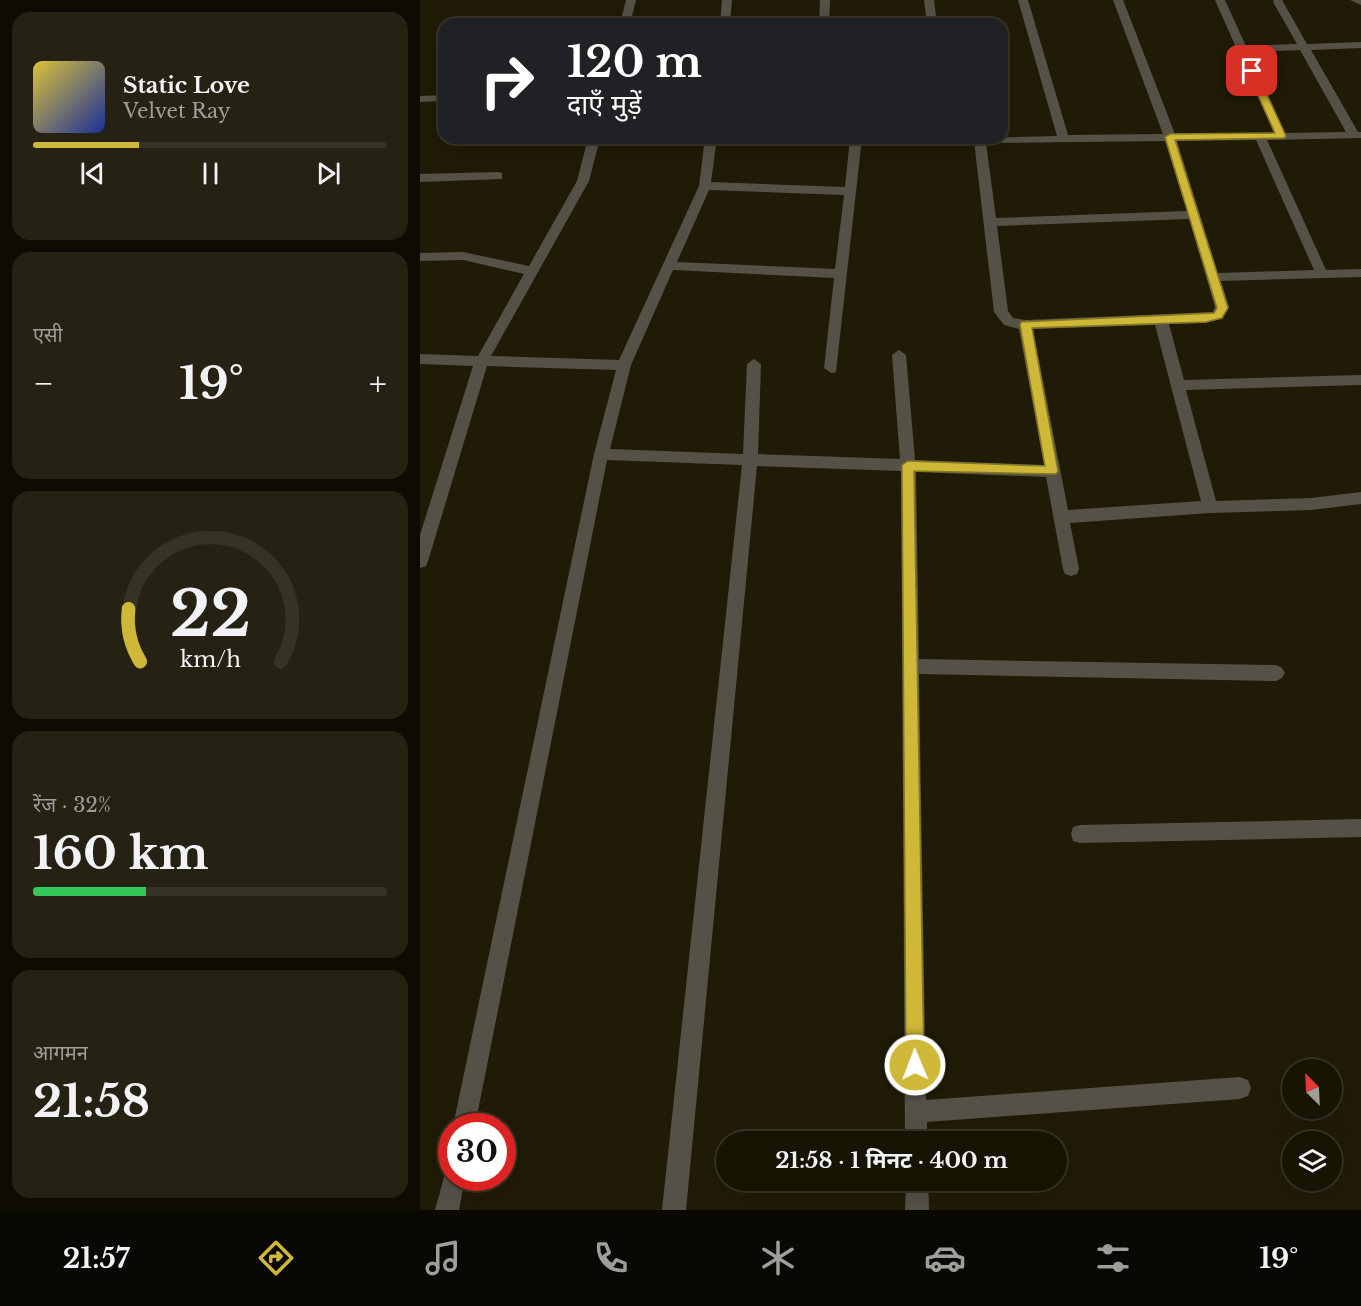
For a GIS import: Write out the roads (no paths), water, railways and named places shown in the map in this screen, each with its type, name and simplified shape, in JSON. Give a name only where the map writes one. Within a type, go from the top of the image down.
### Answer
[{"type":"street","points":[[626,18],[631,0]]},
{"type":"street","points":[[726,18],[727,0]]},
{"type":"street","points":[[824,18],[825,0]]},
{"type":"street","points":[[929,0],[931,18]]},
{"type":"street","points":[[1023,0],[1063,138]]},
{"type":"street","points":[[979,144],[1001,312],[1009,322],[1025,325],[1206,318],[1218,315],[1222,308],[1170,137],[1118,0]]},
{"type":"street","points":[[1220,0],[1281,136]]},
{"type":"street","points":[[1355,0],[1361,2]]},
{"type":"street","points":[[1278,2],[1357,135]]},
{"type":"street","points":[[1242,49],[1361,45]]},
{"type":"street","points":[[420,99],[438,98]]},
{"type":"street","points":[[1008,139],[1357,135]]},
{"type":"street","points":[[1260,136],[1322,274]]},
{"type":"street","points":[[420,561],[482,360],[583,181],[592,144]]},
{"type":"street","points":[[467,1113],[601,454],[624,365],[705,186],[710,144]]},
{"type":"street","points":[[831,368],[854,144]]},
{"type":"street","points":[[420,178],[498,176]]},
{"type":"street","points":[[705,186],[850,191]]},
{"type":"street","points":[[989,222],[1194,216]]},
{"type":"street","points":[[420,257],[463,256],[532,271]]},
{"type":"street","points":[[669,266],[841,274]]},
{"type":"street","points":[[1213,277],[1361,273]]},
{"type":"street","points":[[1161,320],[1210,507]]},
{"type":"street","points":[[1025,325],[1071,569]]},
{"type":"street","points":[[900,355],[908,465],[916,1131]]},
{"type":"street","points":[[420,359],[624,365]]},
{"type":"street","points":[[674,1210],[750,460],[754,364]]},
{"type":"street","points":[[1178,385],[1361,380]]},
{"type":"street","points":[[601,454],[1052,471]]},
{"type":"street","points":[[1061,517],[1210,507],[1311,504],[1361,498]]},
{"type":"street","points":[[910,666],[1276,674]]},
{"type":"street","points":[[1080,834],[1361,828]]},
{"type":"street","points":[[916,1112],[1240,1088]]},
{"type":"street","points":[[447,1210],[451,1191]]},
{"type":"street","points":[[917,1191],[917,1210]]}]
